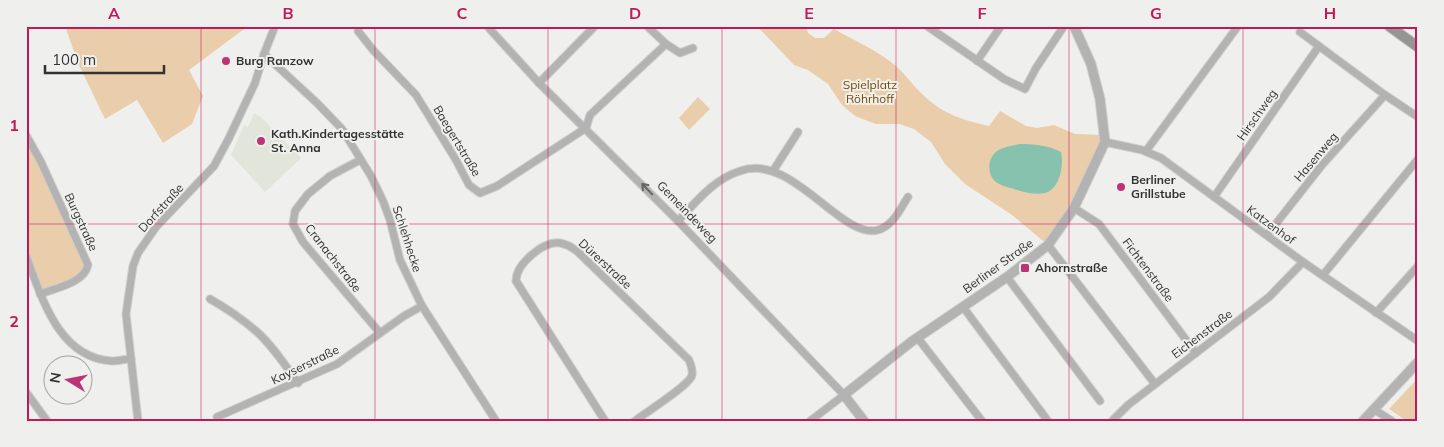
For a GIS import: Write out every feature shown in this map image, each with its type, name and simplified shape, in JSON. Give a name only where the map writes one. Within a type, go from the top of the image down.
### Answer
[{"type":"main road","points":[[1389,26],[1418,47]]},
{"type":"street","name":"Dorfstraße","points":[[138,421],[126,314],[130,280],[138,253],[156,227],[214,166],[255,83],[275,26]]},
{"type":"street","name":"Baegertstraße","points":[[359,26],[358,31],[373,50],[416,95],[469,185],[474,190],[480,192],[496,186],[586,128]]},
{"type":"street","points":[[539,83],[595,26]]},
{"type":"street","points":[[647,26],[666,44],[680,53],[693,48]]},
{"type":"street","points":[[926,26],[937,29],[978,61],[1025,89],[1036,68],[1064,26]]},
{"type":"street","points":[[978,61],[1002,26]]},
{"type":"street","points":[[1074,26],[1091,64],[1100,99],[1105,142]]},
{"type":"street","points":[[1146,151],[1238,26]]},
{"type":"street","name":"Gemeindeweg","points":[[491,28],[539,83],[666,208],[844,395],[864,421]]},
{"type":"street","points":[[1300,32],[1385,95],[1418,116]]},
{"type":"street","points":[[586,128],[590,115],[666,44]]},
{"type":"street","name":"Hirschweg","points":[[1214,197],[1319,46]]},
{"type":"street","name":"Schlehhecke","points":[[264,54],[342,129],[371,176],[390,220],[400,260],[422,306],[496,421]]},
{"type":"street","name":"Hasenweg","points":[[1267,235],[1322,165],[1385,95]]},
{"type":"street","points":[[773,171],[798,132]]},
{"type":"street","name":"Burgstraße","points":[[26,135],[45,171],[88,265],[87,272],[81,278],[40,294]]},
{"type":"street","name":"Katzenhof","points":[[1105,142],[1146,151],[1161,158],[1303,262],[1418,341]]},
{"type":"street","name":"Berliner Straße","points":[[844,395],[917,338],[1007,277],[1048,245],[1074,208],[1105,142]]},
{"type":"street","points":[[1323,275],[1418,159]]},
{"type":"street","name":"Cranachstraße","points":[[360,160],[330,176],[308,194],[295,211],[293,224],[304,242],[380,334]]},
{"type":"street","points":[[678,221],[705,193],[731,175],[740,170],[756,168],[773,171],[786,177],[853,225],[867,230],[877,230],[886,226],[895,218],[908,197]]},
{"type":"street","name":"Fichtenstraße","points":[[1074,208],[1098,224],[1196,353]]},
{"type":"street","name":"Dürerstraße","points":[[605,421],[516,282],[516,274],[521,265],[530,256],[553,243],[566,244],[578,252],[688,360],[692,367],[692,374],[686,384],[634,421]]},
{"type":"street","points":[[1048,245],[1155,384]]},
{"type":"street","points":[[26,256],[46,308],[60,331],[77,349],[95,358],[112,361],[131,359]]},
{"type":"street","name":"Eichenstraße","points":[[1112,421],[1128,405],[1269,297],[1303,262]]},
{"type":"street","points":[[1376,313],[1418,266]]},
{"type":"street","points":[[1007,277],[1100,400]]},
{"type":"street","points":[[210,299],[257,331],[298,383]]},
{"type":"street","name":"Kayserstraße","points":[[217,417],[298,383],[337,364],[404,316],[422,306]]},
{"type":"street","points":[[962,307],[1048,421]]},
{"type":"street","points":[[917,338],[982,421]]},
{"type":"street","points":[[1363,421],[1418,362]]},
{"type":"street","points":[[26,392],[47,421]]},
{"type":"street","points":[[810,421],[844,395]]},
{"type":"street","points":[[1374,410],[1392,421]]},
{"type":"shaded area","name":"Kath.Kindertagesstätte St. Anna","points":[[254,113],[261,117],[301,158],[265,192],[231,155],[244,125],[248,127]]},
{"type":"shaded area","points":[[1019,144],[1041,145],[1061,152],[1060,176],[1050,191],[1041,194],[1025,192],[1002,185],[993,179],[989,167],[991,158],[1002,148]]},
{"type":"green space","points":[[65,26],[248,26],[189,70],[203,96],[192,124],[163,143],[137,100],[105,119],[78,63]]},
{"type":"green space","name":"Spielplatz Röhrhoff","points":[[757,26],[806,26],[808,33],[815,38],[824,38],[834,29],[890,61],[926,98],[942,110],[968,121],[989,126],[1000,111],[1026,126],[1037,128],[1054,125],[1075,134],[1104,135],[1074,208],[1048,245],[1012,215],[965,184],[945,164],[931,142],[914,129],[899,124],[876,124],[855,116],[842,105],[828,84],[808,70],[794,65]]},
{"type":"green space","points":[[698,97],[710,109],[689,130],[679,118]]},
{"type":"green space","points":[[26,135],[87,261],[87,272],[40,294],[26,256]]},
{"type":"green space","points":[[1418,378],[1418,421],[1407,421],[1389,409]]},
{"type":"place","name":"Burg Ranzow","points":[[226,61]]},
{"type":"place","name":"Kath.Kindertagesstätte St. Anna","points":[[261,141]]},
{"type":"place","name":"Berliner Grillstube","points":[[1121,187]]},
{"type":"place","name":"Ahornstraße","points":[[1025,268]]}]
